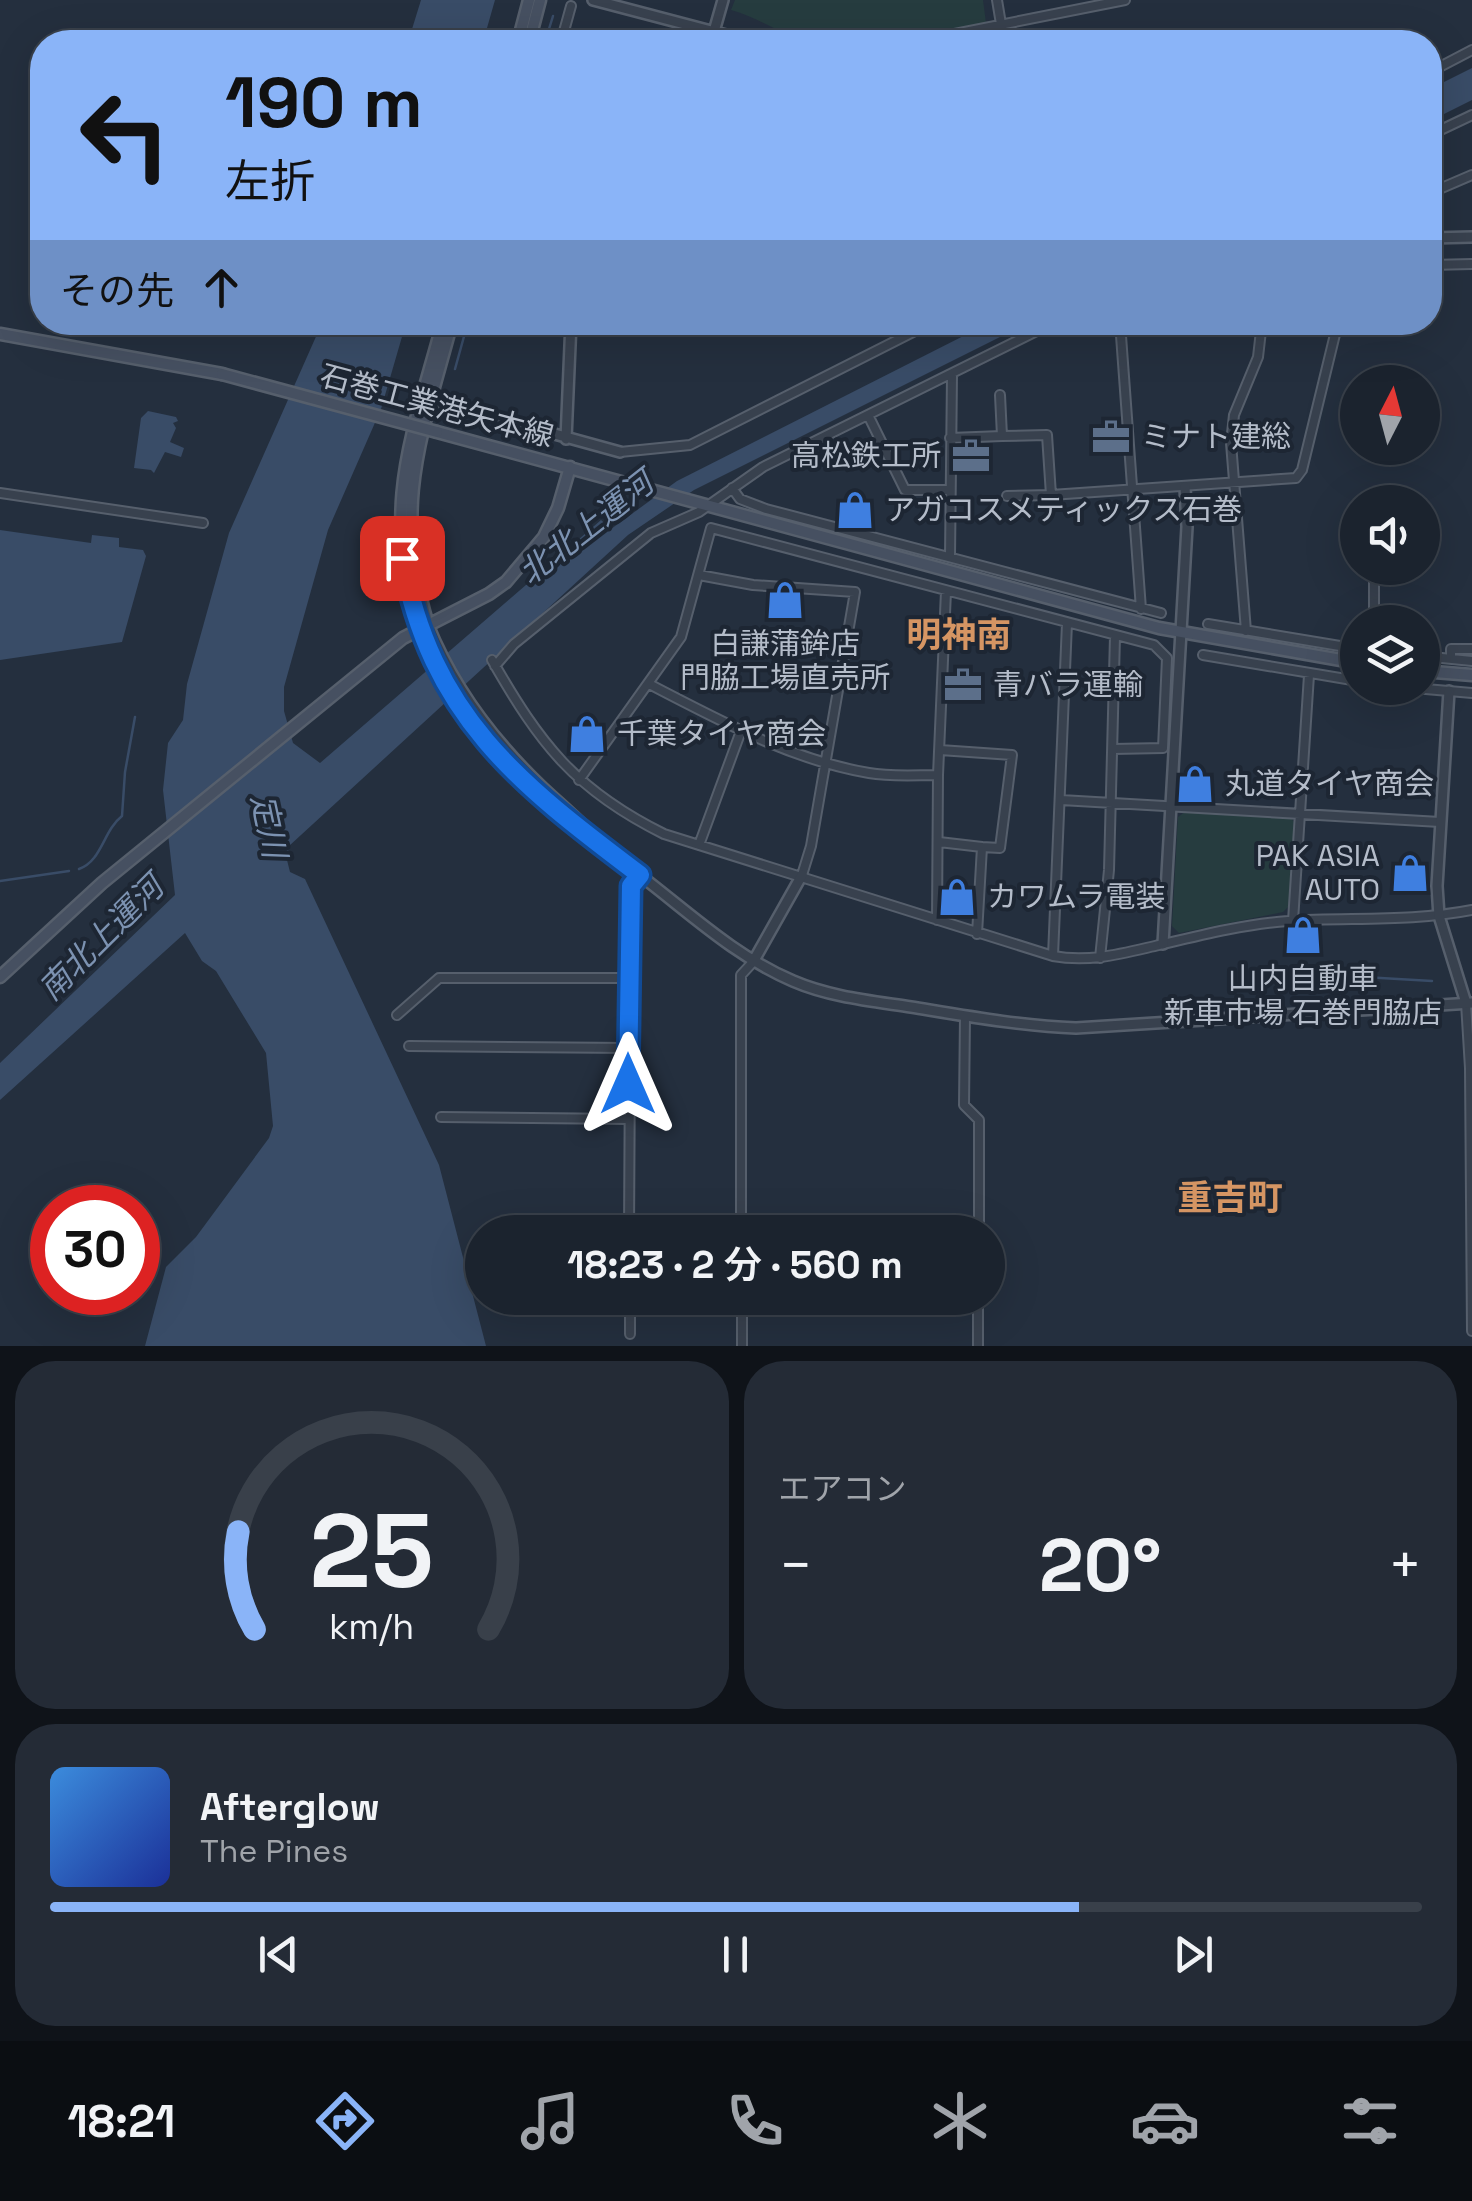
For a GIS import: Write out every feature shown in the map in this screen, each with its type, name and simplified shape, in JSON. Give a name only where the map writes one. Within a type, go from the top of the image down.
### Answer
[{"type":"main road","points":[[521,30],[530,0]]},
{"type":"main road","points":[[531,30],[540,0]]},
{"type":"main road","name":"石巻工業港矢本線","points":[[0,334],[222,374],[570,468],[551,522],[521,568],[490,594],[403,638],[102,882],[0,976]]},
{"type":"main road","points":[[423,628],[402,558],[400,492],[439,335]]},
{"type":"main road","points":[[423,628],[410,552],[412,475],[448,335]]},
{"type":"main road","points":[[570,468],[1180,632],[1340,660]]},
{"type":"main road","points":[[1440,672],[1472,675]]},
{"type":"street","points":[[592,0],[689,30]]},
{"type":"street","points":[[714,30],[723,0]]},
{"type":"street","points":[[998,0],[1001,24]]},
{"type":"street","points":[[972,30],[1125,0]]},
{"type":"street","points":[[564,30],[571,6]]},
{"type":"street","points":[[1442,66],[1472,50]]},
{"type":"street","points":[[1442,129],[1472,115]]},
{"type":"street","points":[[1442,188],[1472,175]]},
{"type":"street","points":[[1442,238],[1472,237]]},
{"type":"street","points":[[1442,265],[1472,264]]},
{"type":"street","points":[[566,439],[570,335]]},
{"type":"street","points":[[431,400],[620,452],[690,445],[907,335]]},
{"type":"street","points":[[1030,335],[763,468],[707,506],[652,533],[626,551],[494,663],[542,740],[578,780],[633,819],[664,834],[1053,956],[1100,958],[1292,920],[1439,916],[1472,910]]},
{"type":"street","points":[[1121,335],[1142,609]]},
{"type":"street","points":[[1246,631],[1232,484],[1234,415],[1258,357],[1261,335]]},
{"type":"street","points":[[1007,496],[1296,478],[1302,470],[1335,335]]},
{"type":"street","points":[[950,558],[952,375]]},
{"type":"street","points":[[1000,395],[1002,436]]},
{"type":"street","points":[[869,417],[904,490],[950,490]]},
{"type":"street","points":[[950,438],[1047,435],[1051,495]]},
{"type":"street","points":[[1163,944],[1187,526],[1185,487]]},
{"type":"street","points":[[732,488],[740,499],[756,506],[1161,613]]},
{"type":"street","points":[[0,493],[203,522]]},
{"type":"street","points":[[578,780],[681,638],[711,528],[1154,645],[1167,658],[1163,748],[1113,749]]},
{"type":"street","points":[[699,575],[754,585],[855,592],[811,846],[802,876],[753,962],[741,974],[742,1215]]},
{"type":"street","points":[[937,920],[946,591]]},
{"type":"street","points":[[1053,956],[1067,623]]},
{"type":"street","points":[[1208,624],[1340,645]]},
{"type":"street","points":[[423,628],[453,699],[477,732],[574,827],[753,962],[820,990],[965,1016],[1076,1028],[1470,1003]]},
{"type":"street","points":[[1100,958],[1110,870],[1115,636]]},
{"type":"street","points":[[1451,659],[1451,649],[1472,649]]},
{"type":"street","points":[[435,655],[482,722],[512,756],[609,852]]},
{"type":"street","points":[[1203,655],[1340,679]]},
{"type":"street","points":[[1440,658],[1472,661]]},
{"type":"street","points":[[1292,920],[1309,675]]},
{"type":"street","points":[[649,684],[740,731],[826,762],[871,774],[938,775]]},
{"type":"street","points":[[1440,691],[1472,693]]},
{"type":"street","points":[[1449,692],[1437,886],[1439,916],[1470,1003],[1472,1331]]},
{"type":"street","points":[[699,845],[740,731]]},
{"type":"street","points":[[940,750],[1012,755],[1000,848],[940,842]]},
{"type":"street","points":[[1061,800],[1440,822]]},
{"type":"street","points":[[976,934],[982,847]]},
{"type":"street","points":[[629,1215],[631,886],[640,875]]},
{"type":"street","points":[[397,1016],[439,978],[629,978]]},
{"type":"street","points":[[965,1016],[964,1105],[980,1120],[979,1215]]},
{"type":"street","points":[[409,1046],[629,1048]]},
{"type":"street","points":[[441,1117],[628,1120]]},
{"type":"street","points":[[630,1315],[630,1334]]},
{"type":"street","points":[[742,1315],[742,1346]]},
{"type":"street","points":[[978,1315],[978,1346]]},
{"type":"green space","points":[[735,0],[983,0],[986,23],[950,30],[779,30],[731,10]]},
{"type":"green space","points":[[1186,811],[1290,817],[1294,822],[1289,906],[1283,912],[1179,933],[1172,926],[1178,817]]},
{"type":"water","points":[[421,0],[495,0],[486,30],[412,30]]},
{"type":"water","points":[[1472,68],[1472,100],[1442,115],[1442,83]]},
{"type":"water","name":"定川","points":[[317,335],[403,335],[381,409],[328,530],[284,687],[284,711],[293,743],[320,763],[601,520],[611,529],[677,481],[965,335],[1004,335],[694,490],[628,535],[289,846],[290,872],[305,879],[439,1165],[465,1265],[465,1315],[478,1315],[486,1346],[145,1346],[153,1315],[160,1315],[160,1290],[166,1267],[196,1237],[269,1138],[273,1126],[266,1053],[216,971],[202,961],[185,933],[0,1100],[0,1063],[175,895],[163,790],[168,743],[183,720],[187,684],[229,533]]},
{"type":"water","points":[[148,411],[176,417],[170,442],[184,448],[181,457],[165,452],[154,473],[134,468],[141,418]]},
{"type":"water","points":[[0,530],[91,543],[92,535],[119,538],[119,547],[143,550],[146,556],[122,642],[0,660]]},
{"type":"waterway","points":[[549,30],[553,16]]},
{"type":"waterway","points":[[455,369],[464,335]]},
{"type":"waterway","points":[[79,869],[98,853],[122,816],[135,717]]},
{"type":"waterway","points":[[0,881],[69,871]]},
{"type":"waterway","points":[[1260,971],[1432,981]]},
{"type":"place","name":"ミナト建総","points":[[1111,437]]},
{"type":"place","name":"高松鉄工所","points":[[971,456]]},
{"type":"place","name":"アガコスメティックス石巻","points":[[855,510]]},
{"type":"place","name":"白謙蒲鉾店 門脇工場直売所","points":[[785,600]]},
{"type":"place","name":"青バラ運輸","points":[[963,685]]},
{"type":"place","name":"千葉タイヤ商会","points":[[587,734]]},
{"type":"place","name":"丸道タイヤ商会","points":[[1195,784]]},
{"type":"place","name":"PAK ASIA AUTO","points":[[1410,873]]},
{"type":"place","name":"カワムラ電装","points":[[957,897]]},
{"type":"place","name":"山内自動車 新車市場 石巻門脇店","points":[[1303,935]]},
{"type":"district","name":"明神南","points":[[959,635]]},
{"type":"district","name":"重吉町","points":[[1230,1198]]},
{"type":"route","points":[[402,558],[426,648],[453,699],[477,732],[574,827],[640,875],[631,886],[628,1084]]},
{"type":"water label","name":"北北上運河","points":[[586,528]]},
{"type":"water label","name":"南北上運河","points":[[101,938]]}]
